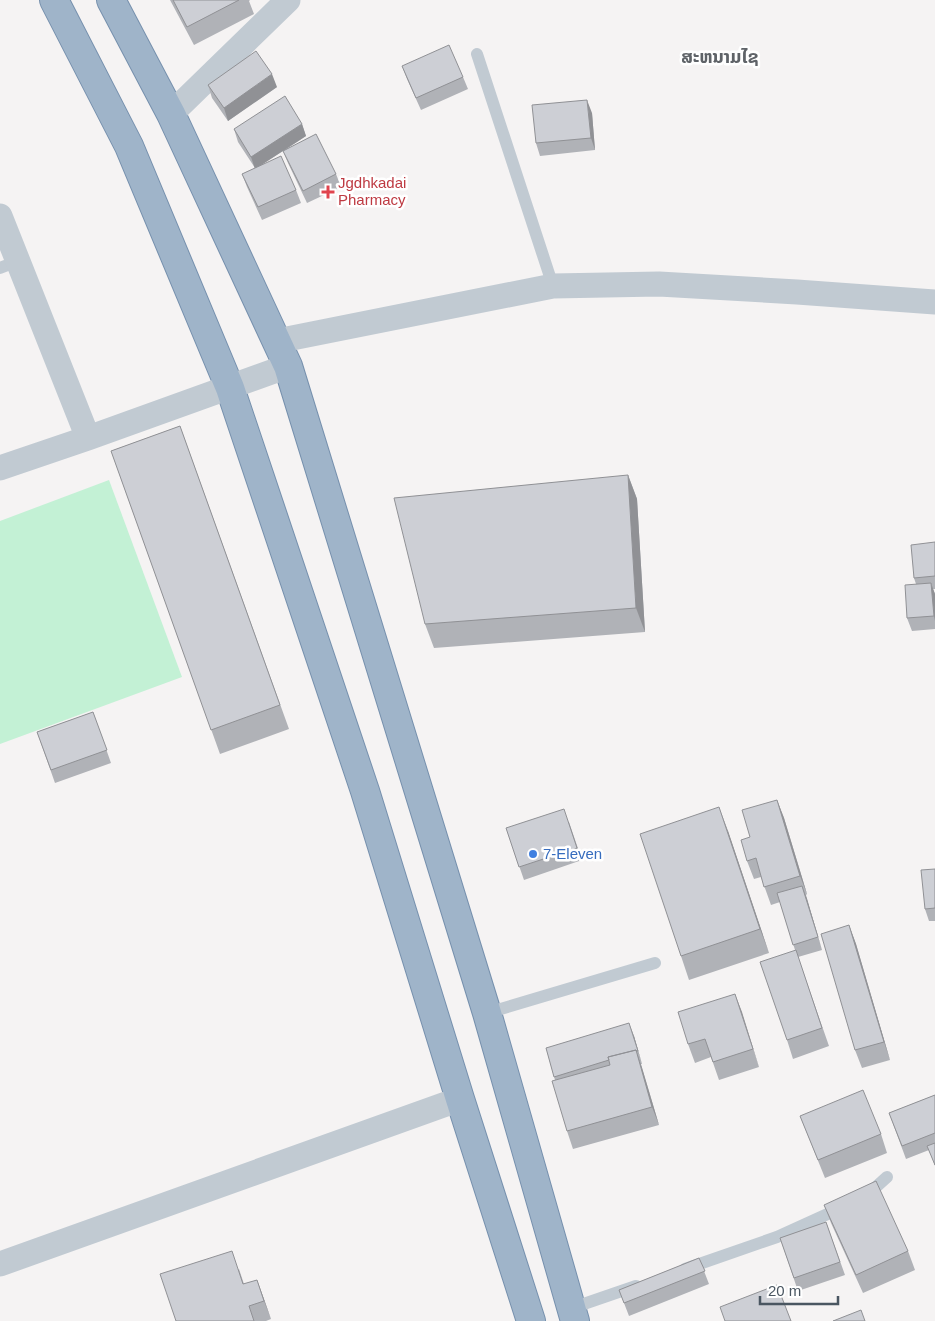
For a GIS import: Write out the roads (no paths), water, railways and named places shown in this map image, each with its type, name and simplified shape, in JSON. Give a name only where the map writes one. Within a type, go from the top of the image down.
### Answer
[{"type":"highway","points":[[54,0],[129,146],[230,388],[365,791],[531,1321]]},
{"type":"highway","points":[[111,0],[171,114],[288,366],[487,1013],[574,1315]]},
{"type":"street","points":[[171,114],[288,0]]},
{"type":"street","points":[[0,216],[9,264],[88,438]]},
{"type":"street","points":[[277,341],[553,286],[659,284],[935,302]]},
{"type":"street","points":[[0,468],[288,366]]},
{"type":"street","points":[[1,1262],[460,1099]]},
{"type":"lane","points":[[477,54],[553,286]]},
{"type":"lane","points":[[487,1013],[655,963]]},
{"type":"lane","points":[[674,1273],[777,1237],[868,1195],[888,1177]]},
{"type":"lane","points":[[574,1315],[646,1282]]},
{"type":"place","name":"Jgdhkadai Pharmacy","points":[[328,192]]},
{"type":"place","name":"7-Eleven","points":[[533,854]]},
{"type":"district","name":"ສະຫນາມໄຊ","points":[[720,57]]}]
